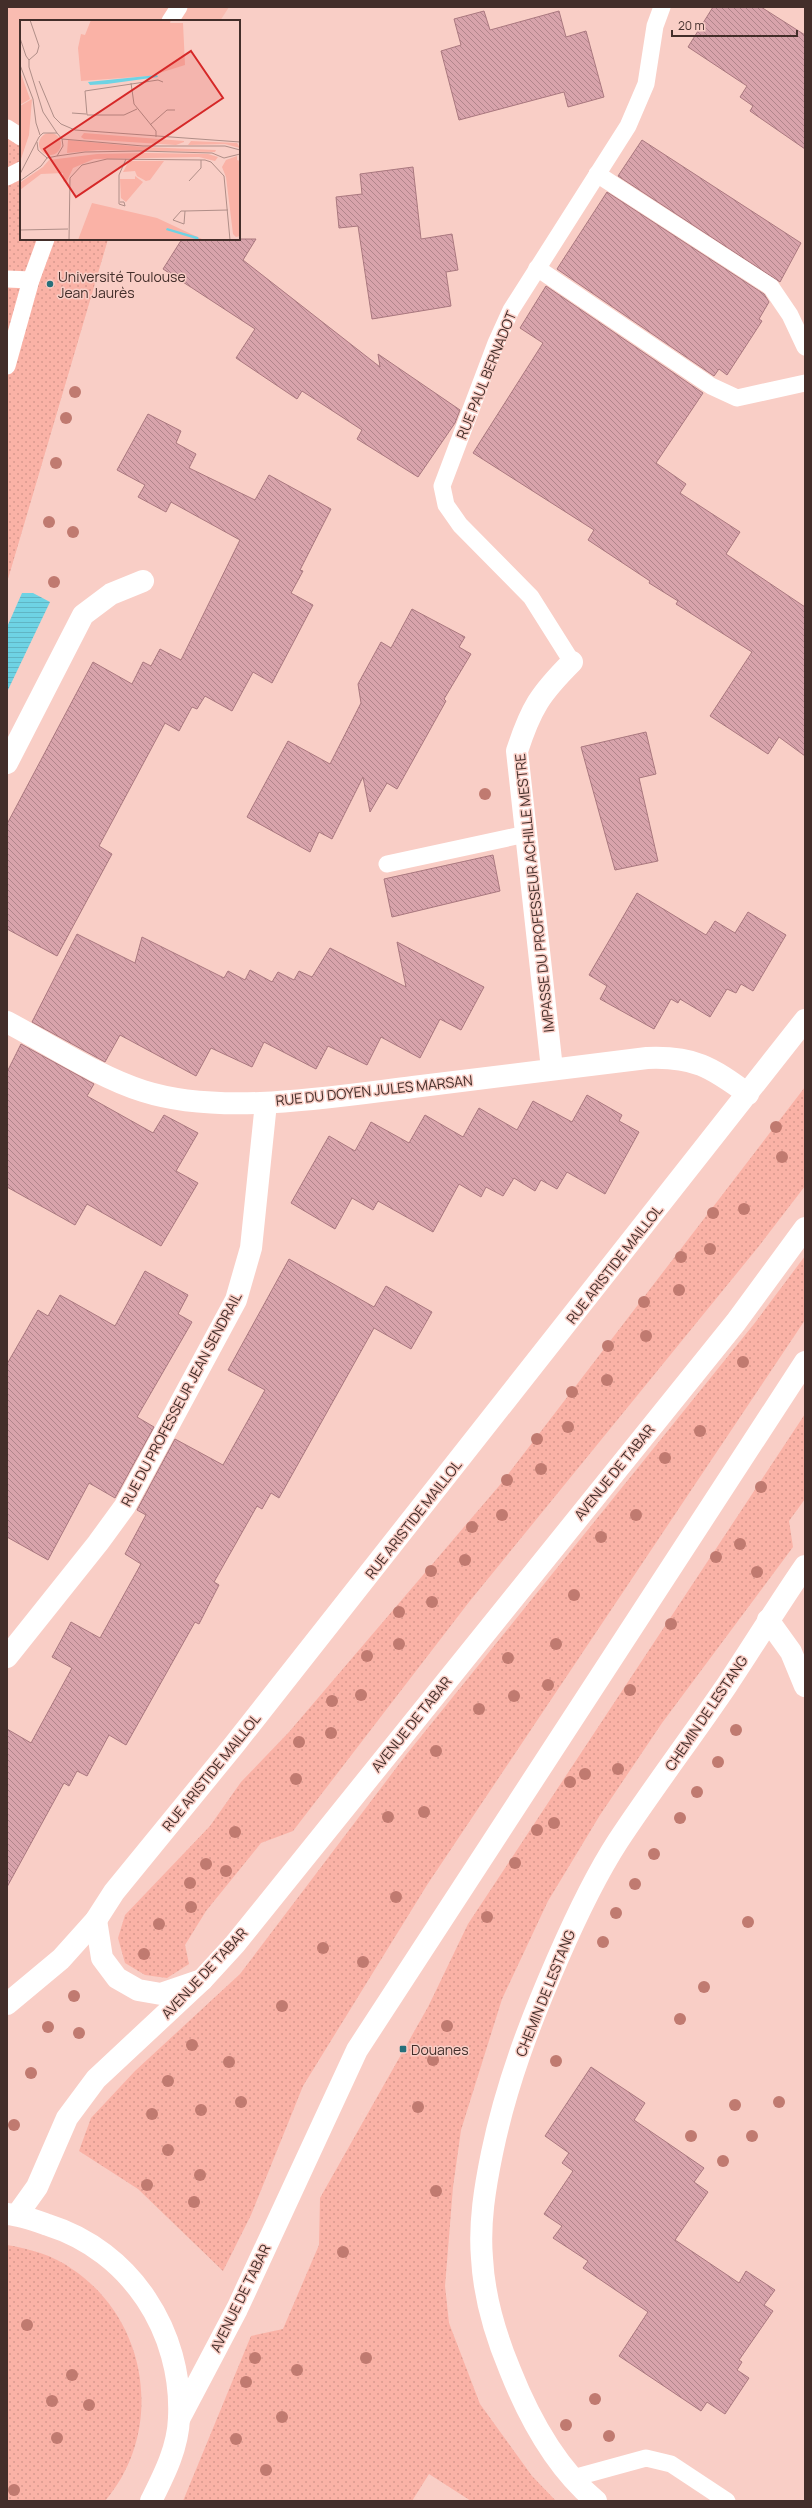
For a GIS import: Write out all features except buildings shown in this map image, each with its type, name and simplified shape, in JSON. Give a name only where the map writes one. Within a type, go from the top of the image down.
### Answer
[{"type":"street","points":[[7,763],[83,615],[111,594],[143,581]]},
{"type":"street","name":"IMPASSE DU PROFESSEUR ACHILLE MESTRE","points":[[552,1069],[517,751],[528,716],[547,687],[572,662]]},
{"type":"street","name":"RUE ARISTIDE MAILLOL","points":[[7,2004],[61,1959],[96,1920],[114,1892],[234,1745],[805,1020]]},
{"type":"street","name":"RUE DU DOYEN JULES MARSAN","points":[[7,1022],[112,1078],[143,1091],[214,1102],[266,1103],[344,1095],[552,1069],[673,1057],[696,1061],[722,1075],[748,1094]]},
{"type":"street","name":"RUE DU PROFESSEUR JEAN SENDRAIL","points":[[7,1657],[98,1543],[125,1506],[236,1300],[251,1248],[266,1103]]},
{"type":"street","name":"AVENUE DE TABAR","points":[[12,2215],[37,2187],[67,2118],[96,2079],[202,1980],[235,1944],[736,1322],[805,1228]]},
{"type":"street","name":"AVENUE DE TABAR","points":[[179,2419],[237,2309],[356,2050],[805,1362]]},
{"type":"street","name":"CHEMIN DE LESTANG","points":[[596,2501],[573,2478],[542,2438],[520,2397],[500,2345],[486,2296],[481,2255],[482,2224],[486,2186],[498,2128],[529,2024],[575,1918],[617,1843],[728,1683],[768,1620],[805,1566]]},
{"type":"street","points":[[768,1620],[791,1652],[805,1686]]},
{"type":"street","points":[[96,1920],[102,1958],[117,1978],[138,1990],[161,1994],[202,1980]]},
{"type":"street","points":[[12,2215],[69,2231],[108,2256],[141,2288],[164,2328],[177,2372],[179,2419],[168,2467],[151,2501]]},
{"type":"lane","points":[[171,20],[179,7]]},
{"type":"lane","name":"RUE PAUL BERNADOT","points":[[572,662],[531,597],[460,524],[446,505],[442,486],[496,343],[511,310],[628,126],[646,84],[655,26],[662,7]]},
{"type":"lane","points":[[7,128],[20,136]]},
{"type":"lane","points":[[7,177],[20,170]]},
{"type":"lane","points":[[597,174],[771,287],[790,315],[805,347]]},
{"type":"lane","points":[[7,366],[31,280],[46,240]]},
{"type":"lane","points":[[537,268],[711,386],[737,398],[805,383]]},
{"type":"lane","points":[[7,280],[31,280]]},
{"type":"lane","points":[[387,864],[526,834]]},
{"type":"lane","points":[[573,2478],[646,2458],[671,2464],[727,2501]]},
{"type":"shaded area","name":"Université Toulouse Jean Jaurès","points":[[7,7],[229,7],[221,20],[20,20],[20,240],[108,240],[7,582]]},
{"type":"shaded area","name":"Université Toulouse Jean Jaurès","points":[[7,128],[20,136],[20,240],[108,240],[7,582]]},
{"type":"shaded area","points":[[805,1087],[805,1186],[759,1246],[469,1602],[293,1831],[261,1843],[206,1911],[185,1945],[189,1964],[167,1978],[145,1975],[125,1963],[118,1938],[125,1915],[210,1826],[241,1782],[289,1732],[499,1486]]},
{"type":"shaded area","points":[[805,1256],[805,1320],[427,1885],[303,2086],[251,2215],[223,2271],[138,2189],[79,2151],[91,2118],[135,2071],[240,1974],[406,1755],[754,1324]]},
{"type":"shaded area","points":[[805,1414],[805,1499],[789,1521],[793,1547],[662,1723],[600,1815],[548,1901],[502,1999],[461,2130],[453,2187],[445,2286],[449,2323],[480,2404],[532,2476],[556,2501],[471,2501],[429,2474],[412,2501],[183,2501],[251,2336],[283,2329],[319,2245],[320,2198],[428,2007],[468,1924]]},
{"type":"shaded area","points":[[7,2245],[41,2253],[65,2264],[72,2269],[98,2291],[118,2317],[132,2346],[140,2378],[141,2410],[136,2442],[124,2473],[105,2501],[7,2501]]},
{"type":"water","points":[[22,593],[33,593],[50,602],[7,692],[7,627]]},
{"type":"place","name":"Université Toulouse Jean Jaurès","points":[[50,284]]},
{"type":"place","name":"Douanes","points":[[403,2049]]}]
